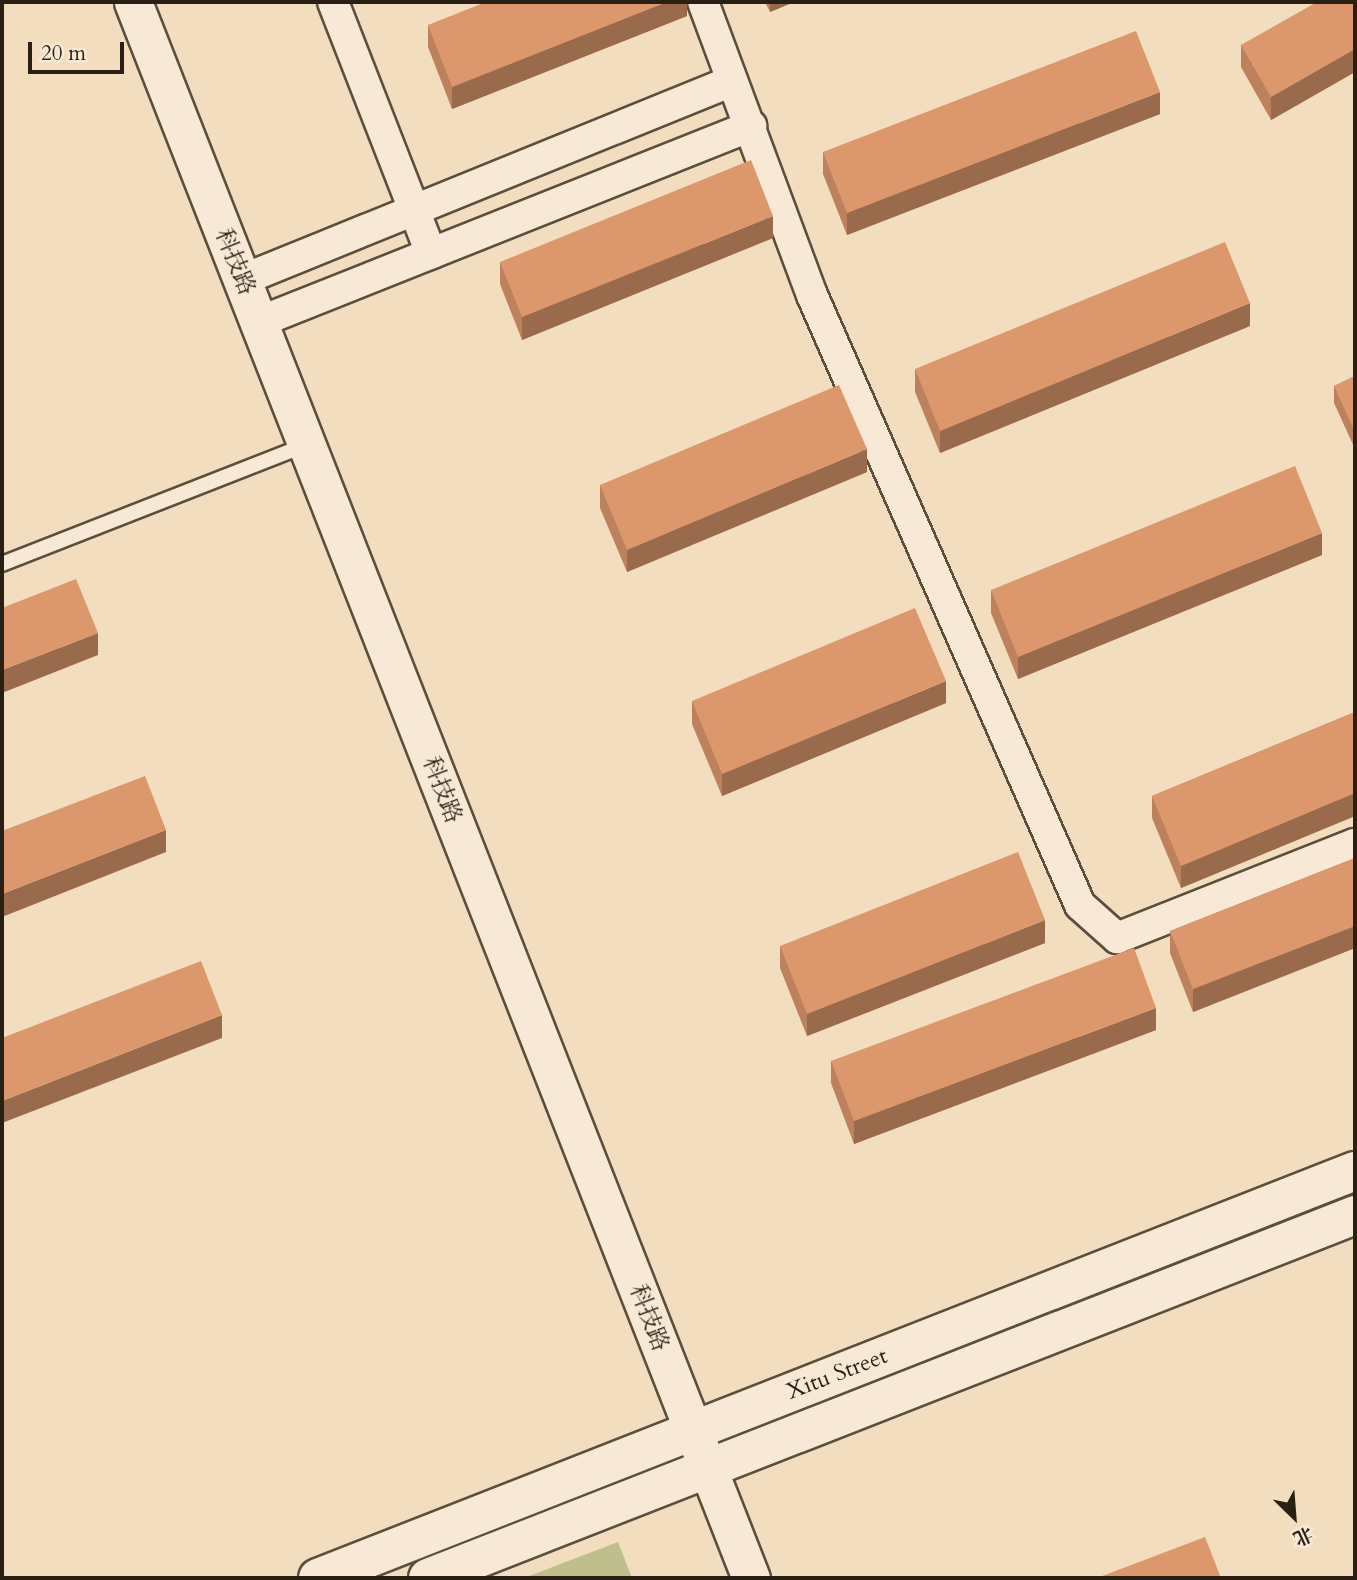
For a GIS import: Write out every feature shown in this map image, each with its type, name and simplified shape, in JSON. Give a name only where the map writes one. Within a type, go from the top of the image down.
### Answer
[{"type":"main road","name":"Xitu Street","points":[[318,1578],[1355,1171]]},
{"type":"main road","name":"Xitu Street","points":[[428,1578],[1355,1215]]},
{"type":"street","name":"科技路","points":[[133,2],[751,1578]]},
{"type":"street","points":[[333,2],[430,254]]},
{"type":"street","points":[[703,2],[812,295],[1080,905],[1117,938],[1355,844]]},
{"type":"street","points":[[242,280],[416,212],[732,81]]},
{"type":"street","points":[[259,322],[751,126]]},
{"type":"lane","points":[[2,564],[307,444]]},
{"type":"green space","points":[[618,1542],[632,1578],[524,1578]]},
{"type":"building","points":[[486,2],[667,2],[452,87],[428,25]]},
{"type":"building","points":[[1317,2],[1355,2],[1355,49],[1271,97],[1241,45]]},
{"type":"building","points":[[1136,31],[1160,92],[847,213],[823,152]]},
{"type":"building","points":[[751,160],[773,216],[522,317],[500,262]]},
{"type":"building","points":[[1225,242],[1250,303],[940,431],[915,369]]},
{"type":"building","points":[[1355,376],[1355,432],[1334,386]]},
{"type":"building","points":[[839,385],[867,449],[627,550],[600,485]]},
{"type":"building","points":[[1295,466],[1322,533],[1018,657],[991,590]]},
{"type":"building","points":[[76,579],[98,633],[2,670],[2,608]]},
{"type":"building","points":[[915,608],[946,681],[722,774],[692,701]]},
{"type":"building","points":[[1355,712],[1355,793],[1181,866],[1152,796]]},
{"type":"building","points":[[145,776],[166,830],[2,894],[2,831]]},
{"type":"building","points":[[1018,852],[1045,920],[807,1014],[780,946]]},
{"type":"building","points":[[1355,858],[1355,926],[1193,989],[1170,931]]},
{"type":"building","points":[[1134,948],[1156,1008],[854,1121],[831,1061]]},
{"type":"building","points":[[201,961],[222,1015],[2,1101],[2,1038]]},
{"type":"building","points":[[1205,1537],[1221,1578],[1097,1578]]}]
